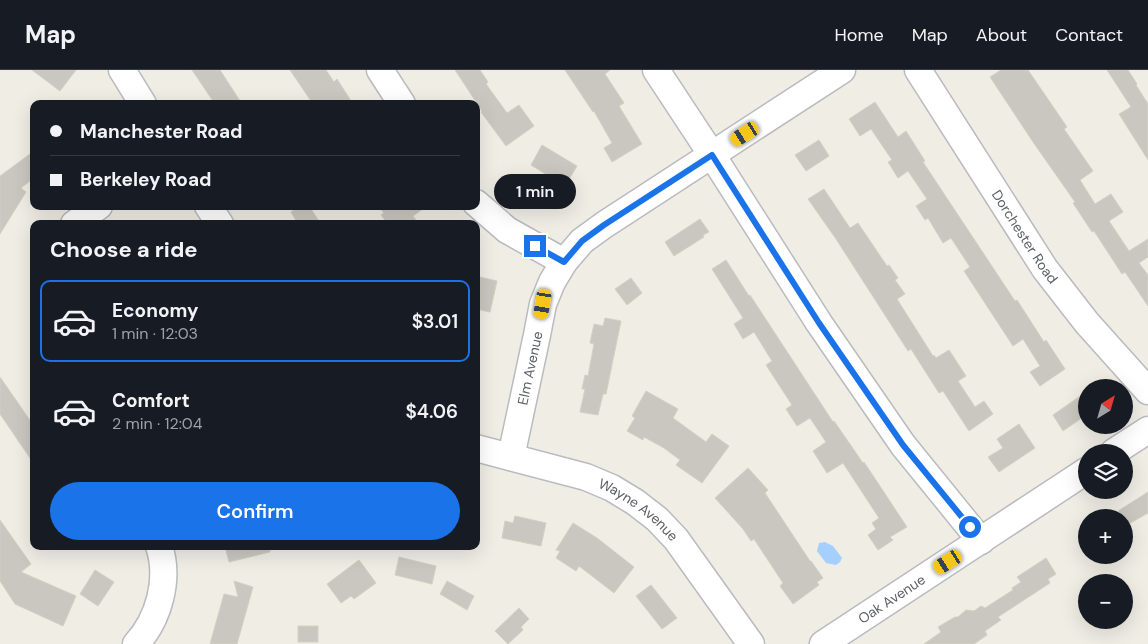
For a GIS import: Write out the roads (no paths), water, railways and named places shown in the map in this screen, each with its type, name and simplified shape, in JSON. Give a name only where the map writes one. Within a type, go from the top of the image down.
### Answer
[{"type":"street","points":[[122,70],[141,100]]},
{"type":"street","points":[[380,70],[399,100]]},
{"type":"street","points":[[656,70],[819,323],[903,445],[981,541]]},
{"type":"street","name":"Elm Avenue","points":[[511,457],[543,304],[552,282],[564,262],[582,241],[604,225],[842,70]]},
{"type":"street","name":"Dorchester Road","points":[[918,70],[1045,269],[1087,323],[1148,391]]},
{"type":"street","points":[[480,206],[507,230],[564,262]]},
{"type":"street","points":[[80,220],[93,210]]},
{"type":"street","points":[[1126,444],[1148,430]]},
{"type":"street","name":"Wayne Avenue","points":[[480,449],[586,477],[612,488],[636,502],[657,519],[676,539],[751,644]]},
{"type":"street","name":"Oak Avenue","points":[[823,644],[858,635],[981,541],[1078,476]]},
{"type":"street","points":[[136,644],[154,619],[161,597],[163,572],[160,550]]},
{"type":"water","points":[[825,542],[833,546],[842,558],[836,565],[826,563],[817,551],[819,543]]}]
